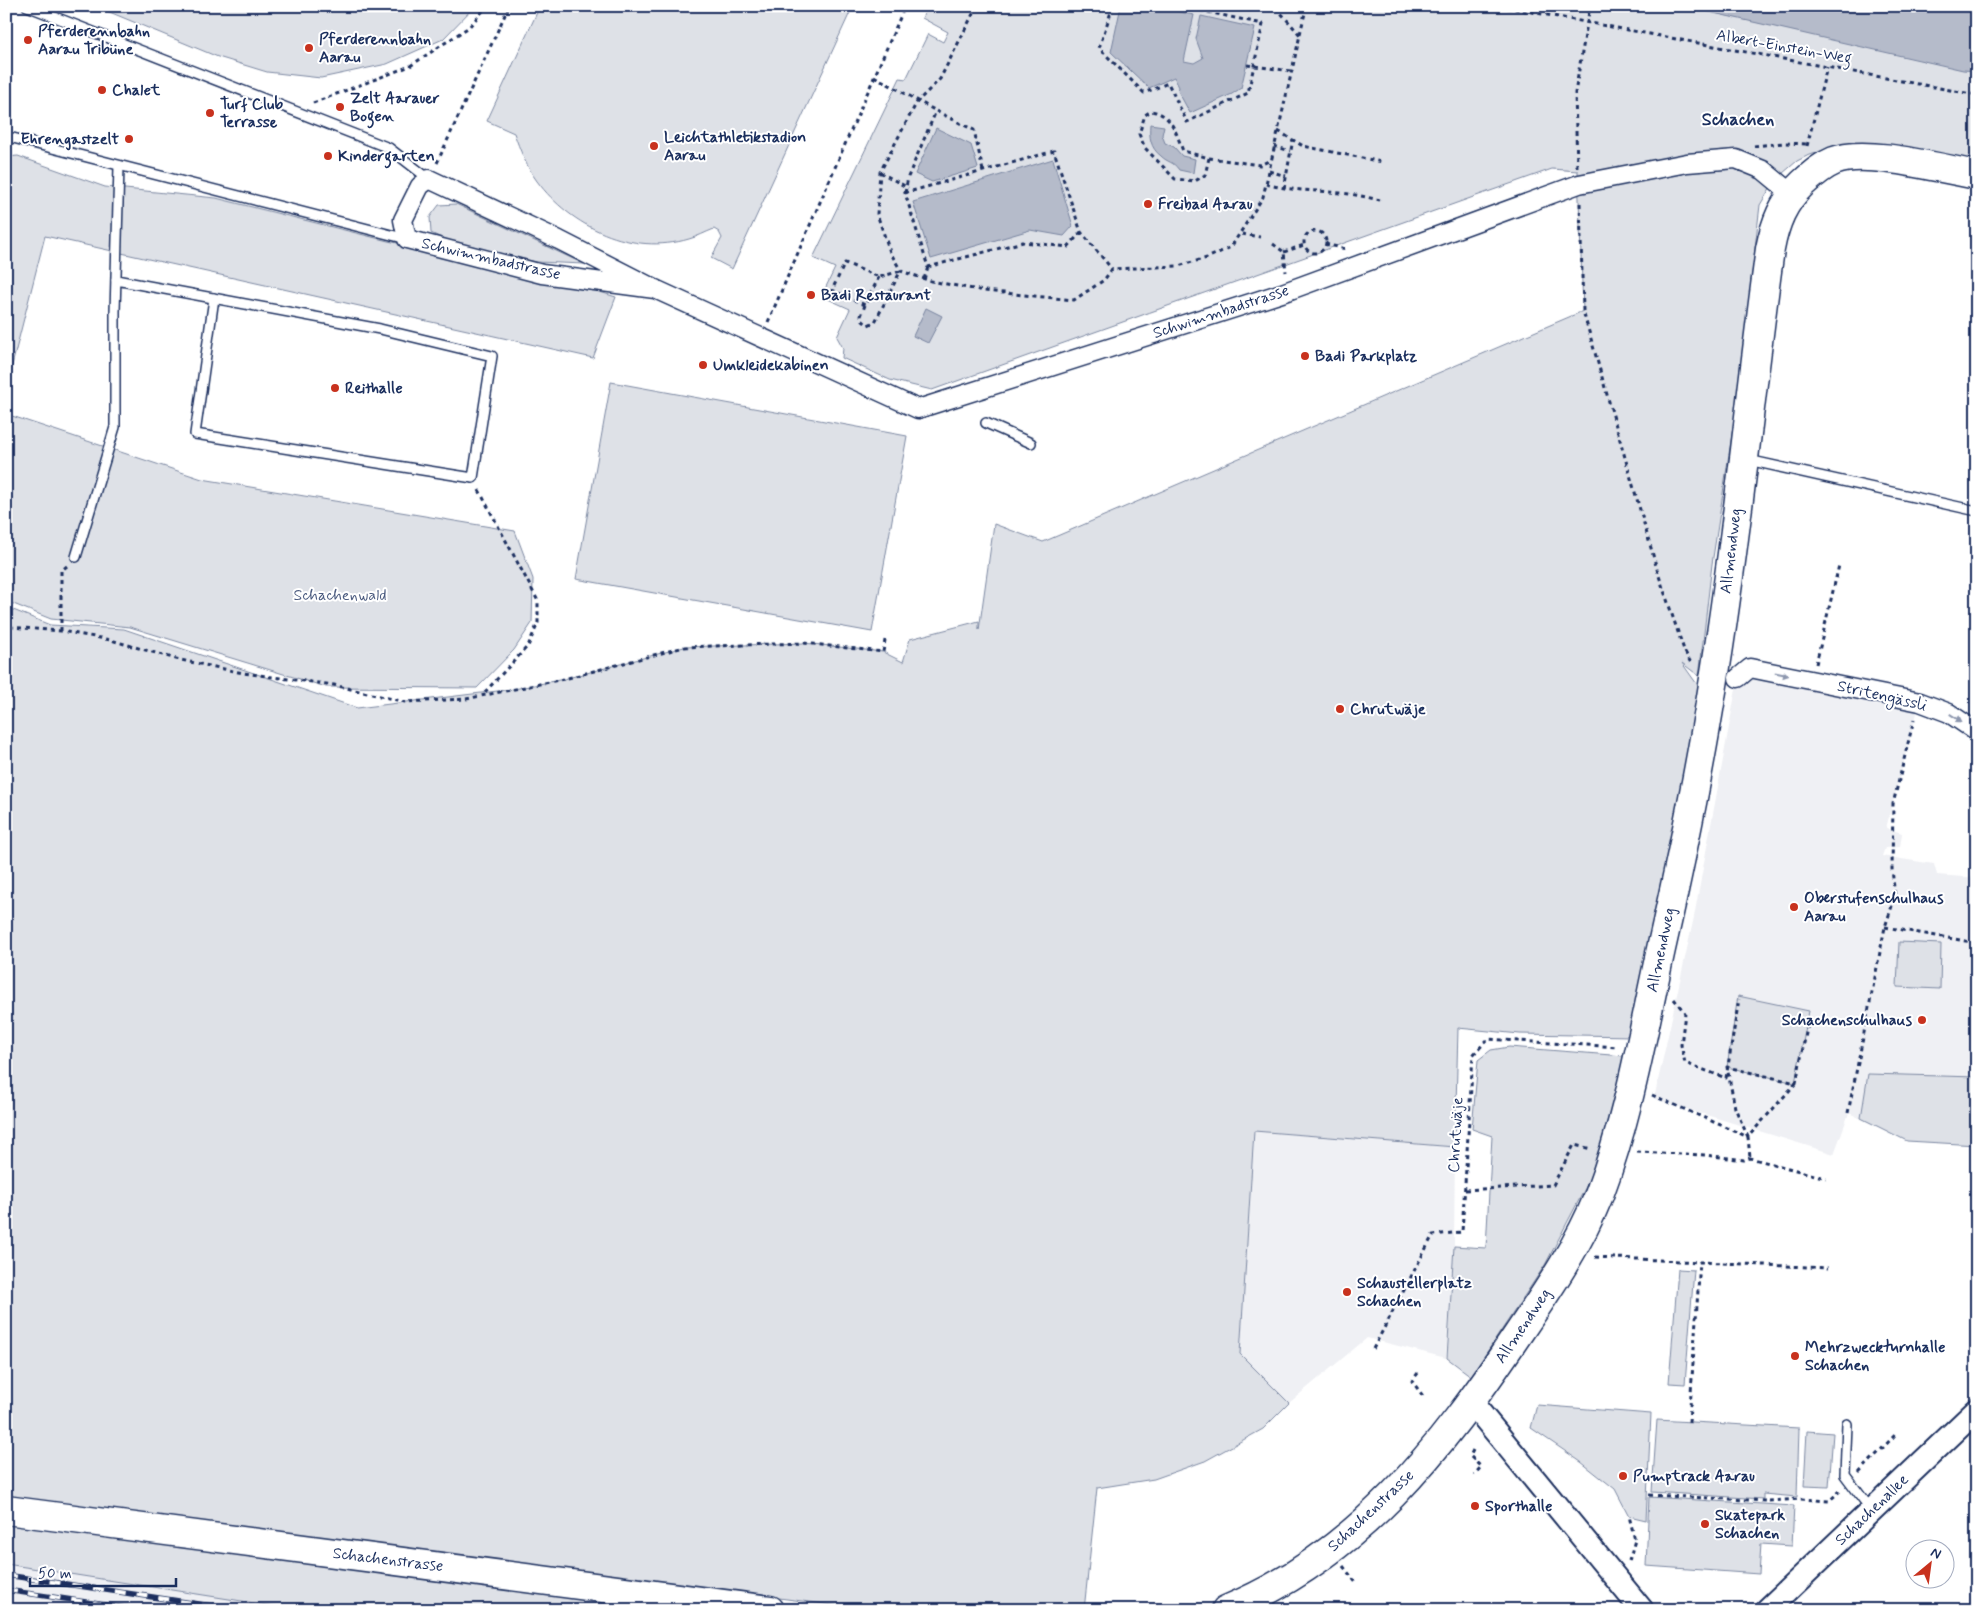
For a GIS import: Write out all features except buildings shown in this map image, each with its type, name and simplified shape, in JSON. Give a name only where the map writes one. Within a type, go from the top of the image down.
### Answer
[{"type":"main road","name":"Allmendweg","points":[[1472,1403],[1570,1255],[1597,1198],[1614,1152],[1640,1049],[1693,805],[1730,672],[1743,459],[1770,249],[1778,217],[1792,194],[1817,170],[1836,160],[1856,157],[1886,159],[1977,175]]},
{"type":"main road","name":"Schachenstrasse","points":[[1226,1610],[1289,1579],[1338,1545],[1391,1497],[1438,1445],[1472,1403]]},
{"type":"main road","name":"Schachenstrasse","points":[[6,1510],[770,1610]]},
{"type":"street","name":"Schwimmbadstrasse","points":[[655,289],[542,274],[406,239],[403,220],[420,186],[429,180],[558,240],[655,289],[762,336],[918,409],[1287,291],[1579,184],[1687,163],[1736,159],[1763,170],[1792,194]]},
{"type":"street","name":"Stritengässli","points":[[1730,672],[1812,680],[1918,702],[1949,713],[1977,732]]},
{"type":"street","points":[[1472,1403],[1642,1610]]},
{"type":"street","name":"Schachenallee","points":[[1768,1610],[1977,1410]]},
{"type":"lane","points":[[27,6],[390,148],[429,180]]},
{"type":"lane","points":[[13,138],[406,239]]},
{"type":"lane","points":[[76,557],[115,427],[119,166]]},
{"type":"lane","points":[[116,280],[214,298],[380,329],[492,356],[473,478],[195,434],[214,298]]},
{"type":"lane","points":[[986,422],[1031,443]]},
{"type":"lane","points":[[1743,459],[1977,511]]},
{"type":"lane","points":[[1848,1424],[1846,1475],[1872,1511]]},
{"type":"path","points":[[294,111],[410,66],[469,27],[486,6]]},
{"type":"path","points":[[429,180],[509,6]]},
{"type":"path","points":[[762,336],[904,6]]},
{"type":"path","points":[[901,271],[890,252],[877,214],[880,172],[918,102],[940,78],[977,6]]},
{"type":"path","points":[[1113,6],[1099,48],[1144,93],[1168,83],[1187,122],[1248,93],[1263,24],[1180,6]]},
{"type":"path","points":[[1275,6],[1300,35]]},
{"type":"path","points":[[1112,269],[1178,266],[1207,258],[1231,247],[1242,234],[1263,197],[1300,35],[1304,13],[1301,6]]},
{"type":"path","name":"Albert-Einstein-Weg","points":[[1499,6],[1588,21],[1713,48],[1977,95]]},
{"type":"path","points":[[1590,6],[1575,93],[1584,311],[1659,576],[1684,650],[1699,676],[1730,672]]},
{"type":"path","points":[[1247,65],[1291,71]]},
{"type":"path","points":[[1808,150],[1806,144],[1827,67]]},
{"type":"path","points":[[874,76],[918,102],[974,130],[983,171]]},
{"type":"path","points":[[924,279],[928,267],[905,193],[908,188],[908,177],[936,111]]},
{"type":"path","points":[[1209,158],[1205,175],[1195,181],[1175,179],[1145,148],[1139,134],[1145,115],[1151,111],[1160,112],[1168,117],[1183,151],[1209,158],[1260,165],[1271,160]]},
{"type":"path","points":[[1278,131],[1303,146],[1382,162]]},
{"type":"path","points":[[1284,189],[1293,140]]},
{"type":"path","points":[[1274,146],[1290,151]]},
{"type":"path","points":[[905,193],[1054,151],[1081,232],[1112,269]]},
{"type":"path","points":[[1346,161],[1348,155]]},
{"type":"path","points":[[1269,171],[1286,176]]},
{"type":"path","points":[[880,172],[908,188]]},
{"type":"path","points":[[1266,184],[1302,191],[1341,191],[1380,200]]},
{"type":"path","points":[[928,267],[1023,242],[1068,247],[1081,232]]},
{"type":"path","points":[[1310,232],[1321,233],[1325,239],[1324,249],[1318,253],[1311,253],[1304,245],[1305,238],[1310,232]]},
{"type":"path","points":[[1242,234],[1260,237]]},
{"type":"path","points":[[1273,244],[1284,252],[1287,291]]},
{"type":"path","points":[[1284,252],[1304,245]]},
{"type":"path","points":[[865,305],[832,290],[846,262],[879,277],[901,271],[924,279],[984,291],[1074,300],[1104,280],[1112,269]]},
{"type":"path","points":[[879,277],[861,316],[868,325],[875,322],[901,271]]},
{"type":"path","points":[[473,478],[538,601],[538,623],[528,646],[483,694]]},
{"type":"path","points":[[61,631],[62,571],[76,557]]},
{"type":"path","points":[[1812,680],[1839,564]]},
{"type":"path","points":[[10,627],[61,631],[111,640],[176,659],[242,674],[334,685],[405,702],[466,699],[573,677],[684,647],[804,642],[883,652],[885,640]]},
{"type":"path","points":[[1848,1113],[1885,927],[1895,897],[1892,869],[1893,804],[1918,702]]},
{"type":"path","points":[[1885,927],[1977,943]]},
{"type":"path","points":[[1672,996],[1685,1013],[1681,1045],[1684,1063],[1726,1078],[1739,999]]},
{"type":"path","points":[[1748,1137],[1796,1083],[1810,1013]]},
{"type":"path","name":"Chrutwäje","points":[[1373,1349],[1433,1236],[1462,1232],[1473,1055],[1488,1039],[1640,1049]]},
{"type":"path","points":[[1727,1067],[1796,1083]]},
{"type":"path","points":[[1727,1067],[1735,1108],[1748,1137],[1750,1158]]},
{"type":"path","points":[[1649,1093],[1748,1137]]},
{"type":"path","points":[[1465,1190],[1554,1185],[1574,1145],[1601,1152],[1705,1155],[1744,1160],[1750,1158],[1826,1178]]},
{"type":"path","points":[[1570,1255],[1828,1268]]},
{"type":"path","points":[[1689,1422],[1700,1261]]},
{"type":"path","points":[[1418,1373],[1412,1381],[1423,1396]]},
{"type":"path","points":[[1649,1495],[1767,1501],[1801,1499],[1829,1501],[1895,1435]]},
{"type":"path","points":[[1473,1450],[1470,1456],[1481,1467],[1474,1475]]},
{"type":"path","points":[[1622,1586],[1636,1540],[1629,1516]]},
{"type":"path","points":[[1340,1562],[1357,1584]]},
{"type":"shaded area","name":"Oberstufenschulhaus Aarau","points":[[1750,668],[1920,702],[1886,828],[1902,833],[1900,847],[1885,848],[1882,856],[1934,864],[1937,875],[1977,878],[1977,1145],[1907,1141],[1849,1113],[1834,1154],[1654,1099],[1694,917],[1738,678]]},
{"type":"shaded area","name":"Schaustellerplatz Schachen","points":[[1254,1131],[1455,1147],[1454,1246],[1446,1358],[1367,1338],[1289,1403],[1240,1354]]},
{"type":"shaded area","points":[[6,1564],[58,1572],[299,1610],[6,1610]]},
{"type":"green space","name":"Pferderennbahn Aarau","points":[[95,6],[475,6],[443,39],[387,64],[321,78],[267,72],[218,57]]},
{"type":"green space","name":"Leichtathletikstadion Aarau","points":[[540,6],[853,6],[732,269],[711,258],[722,238],[719,232],[714,229],[689,239],[646,244],[604,234],[585,224],[567,212],[537,181],[526,164],[514,133],[487,121]]},
{"type":"green space","points":[[928,6],[1683,6],[1977,71],[1977,164],[1850,145],[1809,155],[1797,161],[1775,180],[1760,205],[1737,402],[1712,564],[1699,676],[1682,663],[1699,687],[1690,759],[1632,1036],[1520,1034],[1458,1028],[1455,1147],[1254,1131],[1240,1354],[1289,1403],[1263,1429],[1205,1461],[1154,1479],[1097,1488],[1084,1610],[871,1610],[6,1497],[6,607],[50,625],[124,629],[357,708],[514,689],[564,679],[684,647],[804,643],[883,652],[903,662],[910,639],[979,621],[979,630],[994,524],[1043,542],[1583,311],[1578,171],[1552,169],[932,390],[890,380],[842,358],[843,348],[837,337],[850,309],[828,299],[824,291],[835,268],[813,258],[900,78],[906,79],[928,34],[943,42],[948,32],[922,18]]},
{"type":"green space","points":[[18,156],[105,187],[216,198],[388,241],[542,274],[616,297],[593,358],[45,236],[6,389],[6,157]]},
{"type":"green space","points":[[456,204],[584,264],[537,262],[452,243],[431,233],[430,217],[439,205]]},
{"type":"green space","points":[[611,382],[907,436],[872,632],[576,579]]},
{"type":"green space","name":"Schachenwald","points":[[6,414],[202,479],[515,531],[533,579],[532,623],[514,650],[477,688],[326,687],[130,627],[51,619],[6,601]]},
{"type":"green space","points":[[1899,942],[1941,944],[1940,989],[1897,987]]},
{"type":"green space","points":[[1738,996],[1809,1011],[1795,1083],[1727,1067]]},
{"type":"green space","points":[[1509,1047],[1624,1056],[1614,1108],[1592,1175],[1545,1265],[1471,1376],[1447,1358],[1454,1246],[1486,1248],[1492,1136],[1472,1129],[1478,1060],[1491,1050]]},
{"type":"green space","points":[[1868,1074],[1977,1077],[1977,1145],[1907,1141],[1861,1118]]},
{"type":"green space","points":[[1678,1269],[1694,1270],[1685,1384],[1669,1383]]},
{"type":"green space","name":"Pumptrack Aarau","points":[[1537,1405],[1651,1414],[1646,1520],[1629,1516],[1615,1489],[1581,1462],[1531,1428]]},
{"type":"green space","points":[[1657,1420],[1799,1428],[1797,1497],[1763,1494],[1763,1499],[1652,1492]]},
{"type":"green space","points":[[1807,1431],[1833,1433],[1829,1487],[1804,1486]]},
{"type":"green space","name":"Skatepark Schachen","points":[[1649,1497],[1794,1506],[1792,1546],[1761,1544],[1759,1574],[1646,1566]]},
{"type":"green space","points":[[6,1519],[696,1610],[299,1610],[6,1564]]},
{"type":"water","points":[[1121,6],[1153,6],[1194,15],[1184,61],[1194,63],[1203,58],[1196,39],[1201,16],[1255,28],[1241,88],[1190,113],[1178,91],[1179,87],[1174,77],[1149,88],[1111,52]]},
{"type":"water","points":[[1683,6],[1977,6],[1977,71],[1963,70]]},
{"type":"water","points":[[1150,124],[1164,126],[1162,135],[1165,143],[1174,147],[1182,156],[1195,159],[1193,173],[1179,170],[1175,165],[1157,153],[1151,142]]},
{"type":"water","points":[[936,128],[971,145],[978,168],[932,182],[915,174]]},
{"type":"water","points":[[1053,159],[1073,226],[1064,236],[1030,230],[931,259],[913,202]]},
{"type":"water","points":[[926,308],[942,316],[928,343],[913,336]]},
{"type":"railway","points":[[6,1575],[239,1610]]},
{"type":"railway","points":[[6,1590],[139,1610]]},
{"type":"railway","points":[[6,1609],[10,1610]]},
{"type":"place","name":"Pferderennbahn Aarau Tribüne","points":[[28,40]]},
{"type":"place","name":"Pferderennbahn Aarau","points":[[309,48]]},
{"type":"place","name":"Chalet","points":[[102,90]]},
{"type":"place","name":"Zelt Aarauer Bogen","points":[[340,107]]},
{"type":"place","name":"Turf Club Terrasse","points":[[210,113]]},
{"type":"place","name":"Ehrengastzelt","points":[[129,139]]},
{"type":"place","name":"Leichtathletikstadion Aarau","points":[[654,146]]},
{"type":"place","name":"Kindergarten","points":[[328,156]]},
{"type":"place","name":"Freibad Aarau","points":[[1148,204]]},
{"type":"place","name":"Badi Restaurant","points":[[811,295]]},
{"type":"place","name":"Badi Parkplatz","points":[[1305,356]]},
{"type":"place","name":"Umkleidekabinen","points":[[703,365]]},
{"type":"place","name":"Reithalle","points":[[335,388]]},
{"type":"place","name":"Chrutwäje","points":[[1340,709]]},
{"type":"place","name":"Oberstufenschulhaus Aarau","points":[[1794,907]]},
{"type":"place","name":"Schachenschulhaus","points":[[1922,1020]]},
{"type":"place","name":"Schaustellerplatz Schachen","points":[[1347,1292]]},
{"type":"place","name":"Mehrzweckturnhalle Schachen","points":[[1795,1356]]},
{"type":"place","name":"Pumptrack Aarau","points":[[1623,1476]]},
{"type":"place","name":"Sporthalle","points":[[1475,1506]]},
{"type":"place","name":"Skatepark Schachen","points":[[1705,1524]]},
{"type":"district","name":"Schachen","points":[[1738,120]]}]
